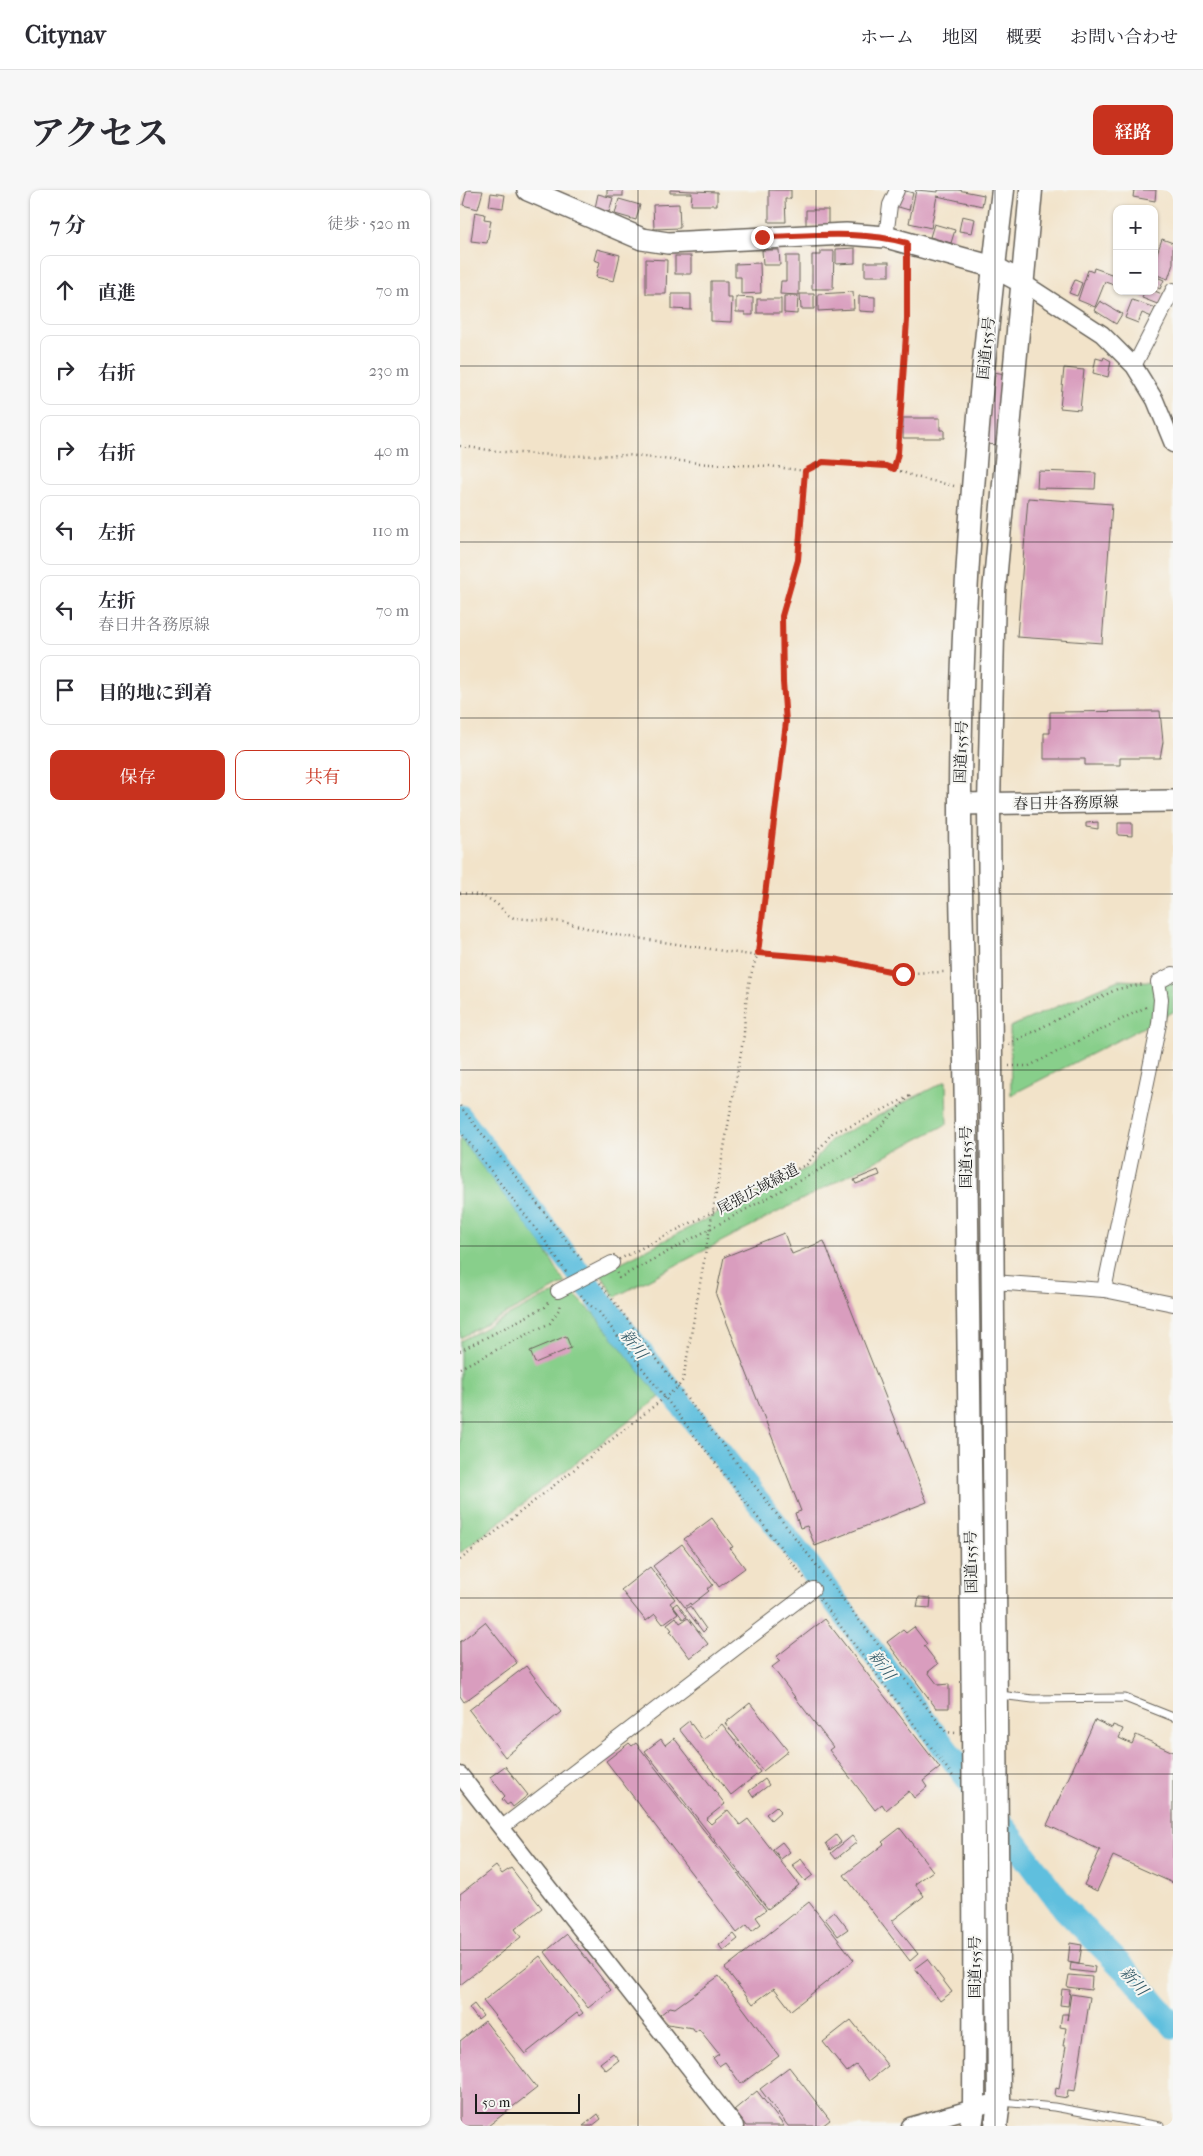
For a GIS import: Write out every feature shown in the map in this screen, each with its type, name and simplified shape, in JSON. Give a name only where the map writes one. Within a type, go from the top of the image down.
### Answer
[{"type":"highway","name":"国道155号","points":[[973,2117],[974,1801],[967,1734],[966,1089],[960,804],[966,595],[976,438],[1003,190]]},
{"type":"highway","name":"国道155号","points":[[996,2126],[999,2102],[997,1695],[989,804],[994,592],[1031,190]]},
{"type":"main road","points":[[528,190],[642,239],[668,243],[846,234],[886,237],[994,267],[1022,282]]},
{"type":"main road","name":"春日井各務原線","points":[[960,804],[1173,801]]},
{"type":"street","points":[[886,237],[890,205],[897,190]]},
{"type":"street","points":[[1022,282],[1102,334],[1134,366],[1154,400],[1173,444]]},
{"type":"street","points":[[1134,366],[1173,290]]},
{"type":"street","points":[[1104,1290],[1159,1024],[1161,999],[1158,982],[1173,974]]},
{"type":"street","points":[[558,1291],[612,1263]]},
{"type":"street","points":[[993,1282],[1104,1290],[1173,1304]]},
{"type":"street","points":[[501,1828],[813,1589]]},
{"type":"street","points":[[460,1774],[735,2126]]},
{"type":"street","points":[[910,2126],[973,2117],[999,2102]]},
{"type":"lane","points":[[997,1695],[1033,1698],[1125,1698],[1173,1717]]},
{"type":"lane","points":[[999,2102],[1054,2107],[1160,2126]]},
{"type":"path","points":[[894,469],[898,453],[907,320],[907,243]]},
{"type":"path","points":[[460,446],[504,452],[568,456],[627,455],[805,471],[823,462],[886,466],[916,477],[954,486]]},
{"type":"path","points":[[460,1560],[678,1387],[683,1380],[744,1035],[745,995],[758,955],[786,722],[782,616],[798,560],[805,471]]},
{"type":"path","points":[[460,893],[488,898],[496,903],[506,915],[514,918],[564,922],[618,935],[758,955],[834,959],[903,974],[950,972]]},
{"type":"path","points":[[1002,1047],[1117,989],[1158,982]]},
{"type":"path","points":[[1004,1066],[1029,1066],[1161,999]]},
{"type":"path","name":"尾張広域緑道","points":[[612,1263],[619,1278],[819,1170],[868,1139],[910,1096],[851,1126],[833,1132],[807,1164],[714,1212]]},
{"type":"path","points":[[460,1106],[574,1253],[592,1273],[610,1299],[946,1732],[967,1734]]},
{"type":"path","points":[[460,1131],[546,1241],[587,1303],[599,1312],[665,1397],[813,1589],[957,1781]]},
{"type":"path","points":[[612,1263],[714,1212]]},
{"type":"path","points":[[460,1351],[545,1307],[558,1291]]},
{"type":"path","points":[[460,1368],[550,1323],[560,1308],[558,1291]]},
{"type":"green space","points":[[1173,978],[1173,1012],[1011,1095],[1010,1027],[1118,980],[1165,982]]},
{"type":"green space","points":[[946,1081],[947,1124],[615,1297],[600,1273],[809,1167],[831,1140]]},
{"type":"green space","points":[[460,1138],[543,1246],[565,1283],[460,1338]]},
{"type":"green space","points":[[569,1289],[595,1315],[660,1397],[460,1553],[460,1341],[544,1297]]},
{"type":"building","points":[[467,190],[483,191],[478,209],[463,205]]},
{"type":"building","points":[[607,190],[623,190],[623,196],[607,196]]},
{"type":"building","points":[[670,190],[717,192],[717,205],[691,205],[692,193],[670,193]]},
{"type":"building","points":[[769,190],[791,190],[791,199],[785,199],[786,222],[769,222]]},
{"type":"building","points":[[902,190],[913,193],[909,210],[895,206]]},
{"type":"building","points":[[916,190],[938,192],[938,190],[958,190],[984,195],[982,206],[937,196],[931,228],[909,223]]},
{"type":"building","points":[[1134,190],[1156,190],[1155,201],[1133,197]]},
{"type":"building","points":[[491,193],[505,195],[503,208],[489,206]]},
{"type":"building","points":[[598,194],[613,198],[609,212],[595,208]]},
{"type":"building","points":[[619,199],[640,205],[636,220],[615,214]]},
{"type":"building","points":[[679,204],[680,228],[654,229],[653,205]]},
{"type":"building","points":[[806,210],[828,210],[828,226],[806,225]]},
{"type":"building","points":[[475,212],[485,214],[484,219],[491,220],[487,243],[471,241]]},
{"type":"building","points":[[962,216],[975,219],[972,233],[959,231]]},
{"type":"building","points":[[934,224],[955,230],[951,243],[930,237]]},
{"type":"building","points":[[1162,239],[1173,243],[1173,264],[1168,279],[1158,275],[1158,250]]},
{"type":"building","points":[[855,248],[855,263],[836,264],[836,249]]},
{"type":"building","points":[[597,249],[620,255],[614,281],[596,277],[600,262],[594,260]]},
{"type":"building","points":[[762,250],[779,250],[780,265],[763,265]]},
{"type":"building","points":[[821,251],[834,251],[833,289],[812,289],[812,255],[821,255]]},
{"type":"building","points":[[675,256],[691,256],[691,274],[675,274]]},
{"type":"building","points":[[786,256],[799,256],[799,295],[780,294],[781,281],[786,281]]},
{"type":"building","points":[[646,259],[667,260],[666,294],[646,294]]},
{"type":"building","points":[[865,262],[889,262],[889,276],[865,276]]},
{"type":"building","points":[[760,263],[761,293],[741,294],[741,277],[735,277],[735,264]]},
{"type":"building","points":[[1094,268],[1113,275],[1113,285],[1105,282],[1095,307],[1078,300],[1088,270],[1093,272]]},
{"type":"building","points":[[1158,278],[1164,280],[1160,289],[1158,288]]},
{"type":"building","points":[[1075,280],[1082,283],[1077,296],[1069,293]]},
{"type":"building","points":[[711,281],[727,281],[727,298],[732,298],[731,322],[711,321]]},
{"type":"building","points":[[853,292],[854,309],[818,311],[818,294]]},
{"type":"building","points":[[1158,292],[1164,295],[1160,305],[1142,298],[1143,295],[1158,295]]},
{"type":"building","points":[[672,294],[691,294],[691,310],[672,309]]},
{"type":"building","points":[[800,294],[814,294],[814,309],[801,309]]},
{"type":"building","points":[[784,296],[798,296],[797,314],[784,313]]},
{"type":"building","points":[[859,296],[875,297],[875,312],[859,311]]},
{"type":"building","points":[[736,297],[753,298],[753,315],[745,315],[745,312],[736,312]]},
{"type":"building","points":[[757,299],[781,299],[781,313],[757,313]]},
{"type":"building","points":[[1132,300],[1155,308],[1152,317],[1142,313],[1138,323],[1125,318]]},
{"type":"building","points":[[1100,301],[1122,314],[1116,324],[1094,310]]},
{"type":"building","points":[[1104,357],[1111,361],[1108,377],[1093,373],[1096,358],[1103,360]]},
{"type":"building","points":[[1064,368],[1084,370],[1080,410],[1060,408]]},
{"type":"building","points":[[994,372],[1005,374],[997,445],[986,444]]},
{"type":"building","points":[[903,418],[940,418],[940,430],[944,430],[944,438],[903,438]]},
{"type":"building","points":[[1038,471],[1096,473],[1095,489],[1037,488]]},
{"type":"building","points":[[1028,498],[1112,504],[1102,643],[1017,637]]},
{"type":"building","points":[[1160,711],[1163,742],[1160,758],[1120,758],[1120,765],[1085,765],[1085,759],[1044,759],[1044,733],[1050,733],[1050,712]]},
{"type":"building","points":[[1098,822],[1098,829],[1086,827],[1086,823]]},
{"type":"building","points":[[1118,823],[1132,823],[1132,836],[1118,835]]},
{"type":"building","points":[[878,1170],[880,1175],[856,1184],[854,1180]]},
{"type":"building","points":[[784,1233],[792,1254],[824,1241],[927,1502],[815,1546],[807,1526],[800,1528],[795,1513],[801,1511],[716,1295],[724,1257]]},
{"type":"building","points":[[566,1336],[571,1348],[535,1363],[530,1351]]},
{"type":"building","points":[[712,1518],[733,1547],[730,1548],[745,1568],[719,1587],[684,1539]]},
{"type":"building","points":[[682,1544],[713,1585],[707,1589],[709,1591],[691,1605],[690,1603],[685,1607],[653,1566]]},
{"type":"building","points":[[650,1567],[675,1599],[670,1603],[678,1613],[663,1624],[655,1614],[646,1621],[621,1590]]},
{"type":"building","points":[[919,1597],[931,1598],[930,1608],[917,1607]]},
{"type":"building","points":[[677,1603],[687,1617],[683,1619],[673,1606]]},
{"type":"building","points":[[690,1606],[706,1629],[703,1632],[686,1609]]},
{"type":"building","points":[[676,1617],[680,1623],[688,1618],[708,1644],[690,1658],[667,1624]]},
{"type":"building","points":[[825,1619],[940,1768],[923,1781],[927,1787],[914,1798],[909,1791],[886,1810],[882,1804],[875,1810],[829,1750],[833,1747],[772,1667],[780,1661],[776,1657]]},
{"type":"building","points":[[485,1622],[517,1663],[464,1702],[460,1696],[460,1642]]},
{"type":"building","points":[[914,1627],[927,1644],[924,1646],[938,1664],[928,1672],[938,1685],[949,1684],[949,1708],[936,1708],[887,1642],[903,1630],[906,1633]]},
{"type":"building","points":[[526,1666],[561,1712],[505,1757],[469,1710]]},
{"type":"building","points":[[750,1703],[788,1751],[763,1771],[725,1723]]},
{"type":"building","points":[[1095,1720],[1112,1728],[1113,1725],[1123,1729],[1119,1738],[1132,1744],[1136,1735],[1173,1752],[1173,1883],[1113,1856],[1097,1891],[1084,1885],[1100,1850],[1047,1825]]},
{"type":"building","points":[[689,1721],[703,1740],[722,1724],[760,1772],[731,1795],[679,1729]]},
{"type":"building","points":[[674,1738],[725,1804],[706,1819],[711,1824],[728,1810],[740,1825],[748,1819],[799,1885],[768,1909],[645,1751],[661,1739],[665,1745]]},
{"type":"building","points":[[629,1743],[632,1746],[636,1743],[766,1910],[756,1917],[761,1924],[752,1931],[747,1925],[737,1933],[606,1761]]},
{"type":"building","points":[[505,1766],[528,1795],[513,1807],[510,1803],[507,1805],[502,1799],[505,1796],[490,1777]]},
{"type":"building","points":[[765,1779],[769,1785],[753,1797],[749,1791]]},
{"type":"building","points":[[776,1806],[781,1811],[771,1820],[766,1814]]},
{"type":"building","points":[[900,1828],[933,1871],[915,1884],[924,1896],[892,1921],[918,1954],[910,1961],[844,1875],[884,1844],[882,1842]]},
{"type":"building","points":[[836,1835],[841,1842],[830,1850],[826,1843]]},
{"type":"building","points":[[852,1836],[857,1842],[836,1859],[831,1853]]},
{"type":"building","points":[[782,1842],[790,1852],[781,1859],[773,1849]]},
{"type":"building","points":[[801,1859],[813,1875],[805,1881],[792,1865]]},
{"type":"building","points":[[496,1866],[502,1874],[511,1868],[542,1908],[515,1929],[521,1937],[460,1985],[460,1894]]},
{"type":"building","points":[[809,1902],[854,1960],[791,2010],[774,1988],[753,2004],[725,1968]]},
{"type":"building","points":[[834,1911],[848,1929],[838,1936],[825,1919]]},
{"type":"building","points":[[567,1934],[611,1990],[588,2008],[545,1952]]},
{"type":"building","points":[[734,1934],[738,1939],[723,1951],[719,1945]]},
{"type":"building","points":[[1070,1943],[1082,1945],[1079,1964],[1068,1962]]},
{"type":"building","points":[[540,1956],[583,2013],[579,2016],[577,2013],[525,2054],[483,2001]]},
{"type":"building","points":[[927,1959],[952,1992],[940,2001],[915,1968]]},
{"type":"building","points":[[1071,1963],[1095,1967],[1094,1973],[1070,1970]]},
{"type":"building","points":[[1069,1975],[1092,1977],[1091,1990],[1067,1987]]},
{"type":"building","points":[[719,1976],[779,2056],[741,2084],[725,2062],[719,2066],[713,2058],[719,2054],[699,2029],[695,2032],[693,2028],[668,2024],[660,2015],[670,2007],[675,2008]]},
{"type":"building","points":[[1062,1989],[1070,1990],[1068,2006],[1060,2005]]},
{"type":"building","points":[[1071,1994],[1090,1997],[1075,2091],[1068,2090],[1067,2098],[1055,2096],[1056,2088],[1059,2089],[1066,2046],[1063,2046],[1066,2028],[1060,2027],[1062,2014],[1068,2014]]},
{"type":"building","points":[[474,2004],[483,2016],[478,2020],[469,2008]]},
{"type":"building","points":[[851,2020],[888,2066],[869,2081],[856,2065],[847,2072],[823,2042]]},
{"type":"building","points":[[485,2021],[537,2088],[488,2126],[460,2126],[460,2041]]},
{"type":"building","points":[[613,2053],[619,2060],[606,2070],[600,2063]]},
{"type":"building","points":[[789,2067],[830,2120],[822,2126],[788,2126],[760,2089]]},
{"type":"building","points":[[757,2091],[784,2126],[746,2126],[734,2110]]},
{"type":"building","points":[[598,2114],[601,2119],[592,2126],[583,2126]]},
{"type":"waterway","name":"新川","points":[[460,1117],[597,1297],[808,1565],[1065,1909],[1133,1978],[1173,2026]]},
{"type":"route","points":[[762,237],[846,234],[886,237],[907,243],[907,320],[898,453],[894,469],[886,466],[823,462],[813,465],[805,471],[798,560],[782,616],[786,722],[758,953],[834,959],[903,974]]}]
